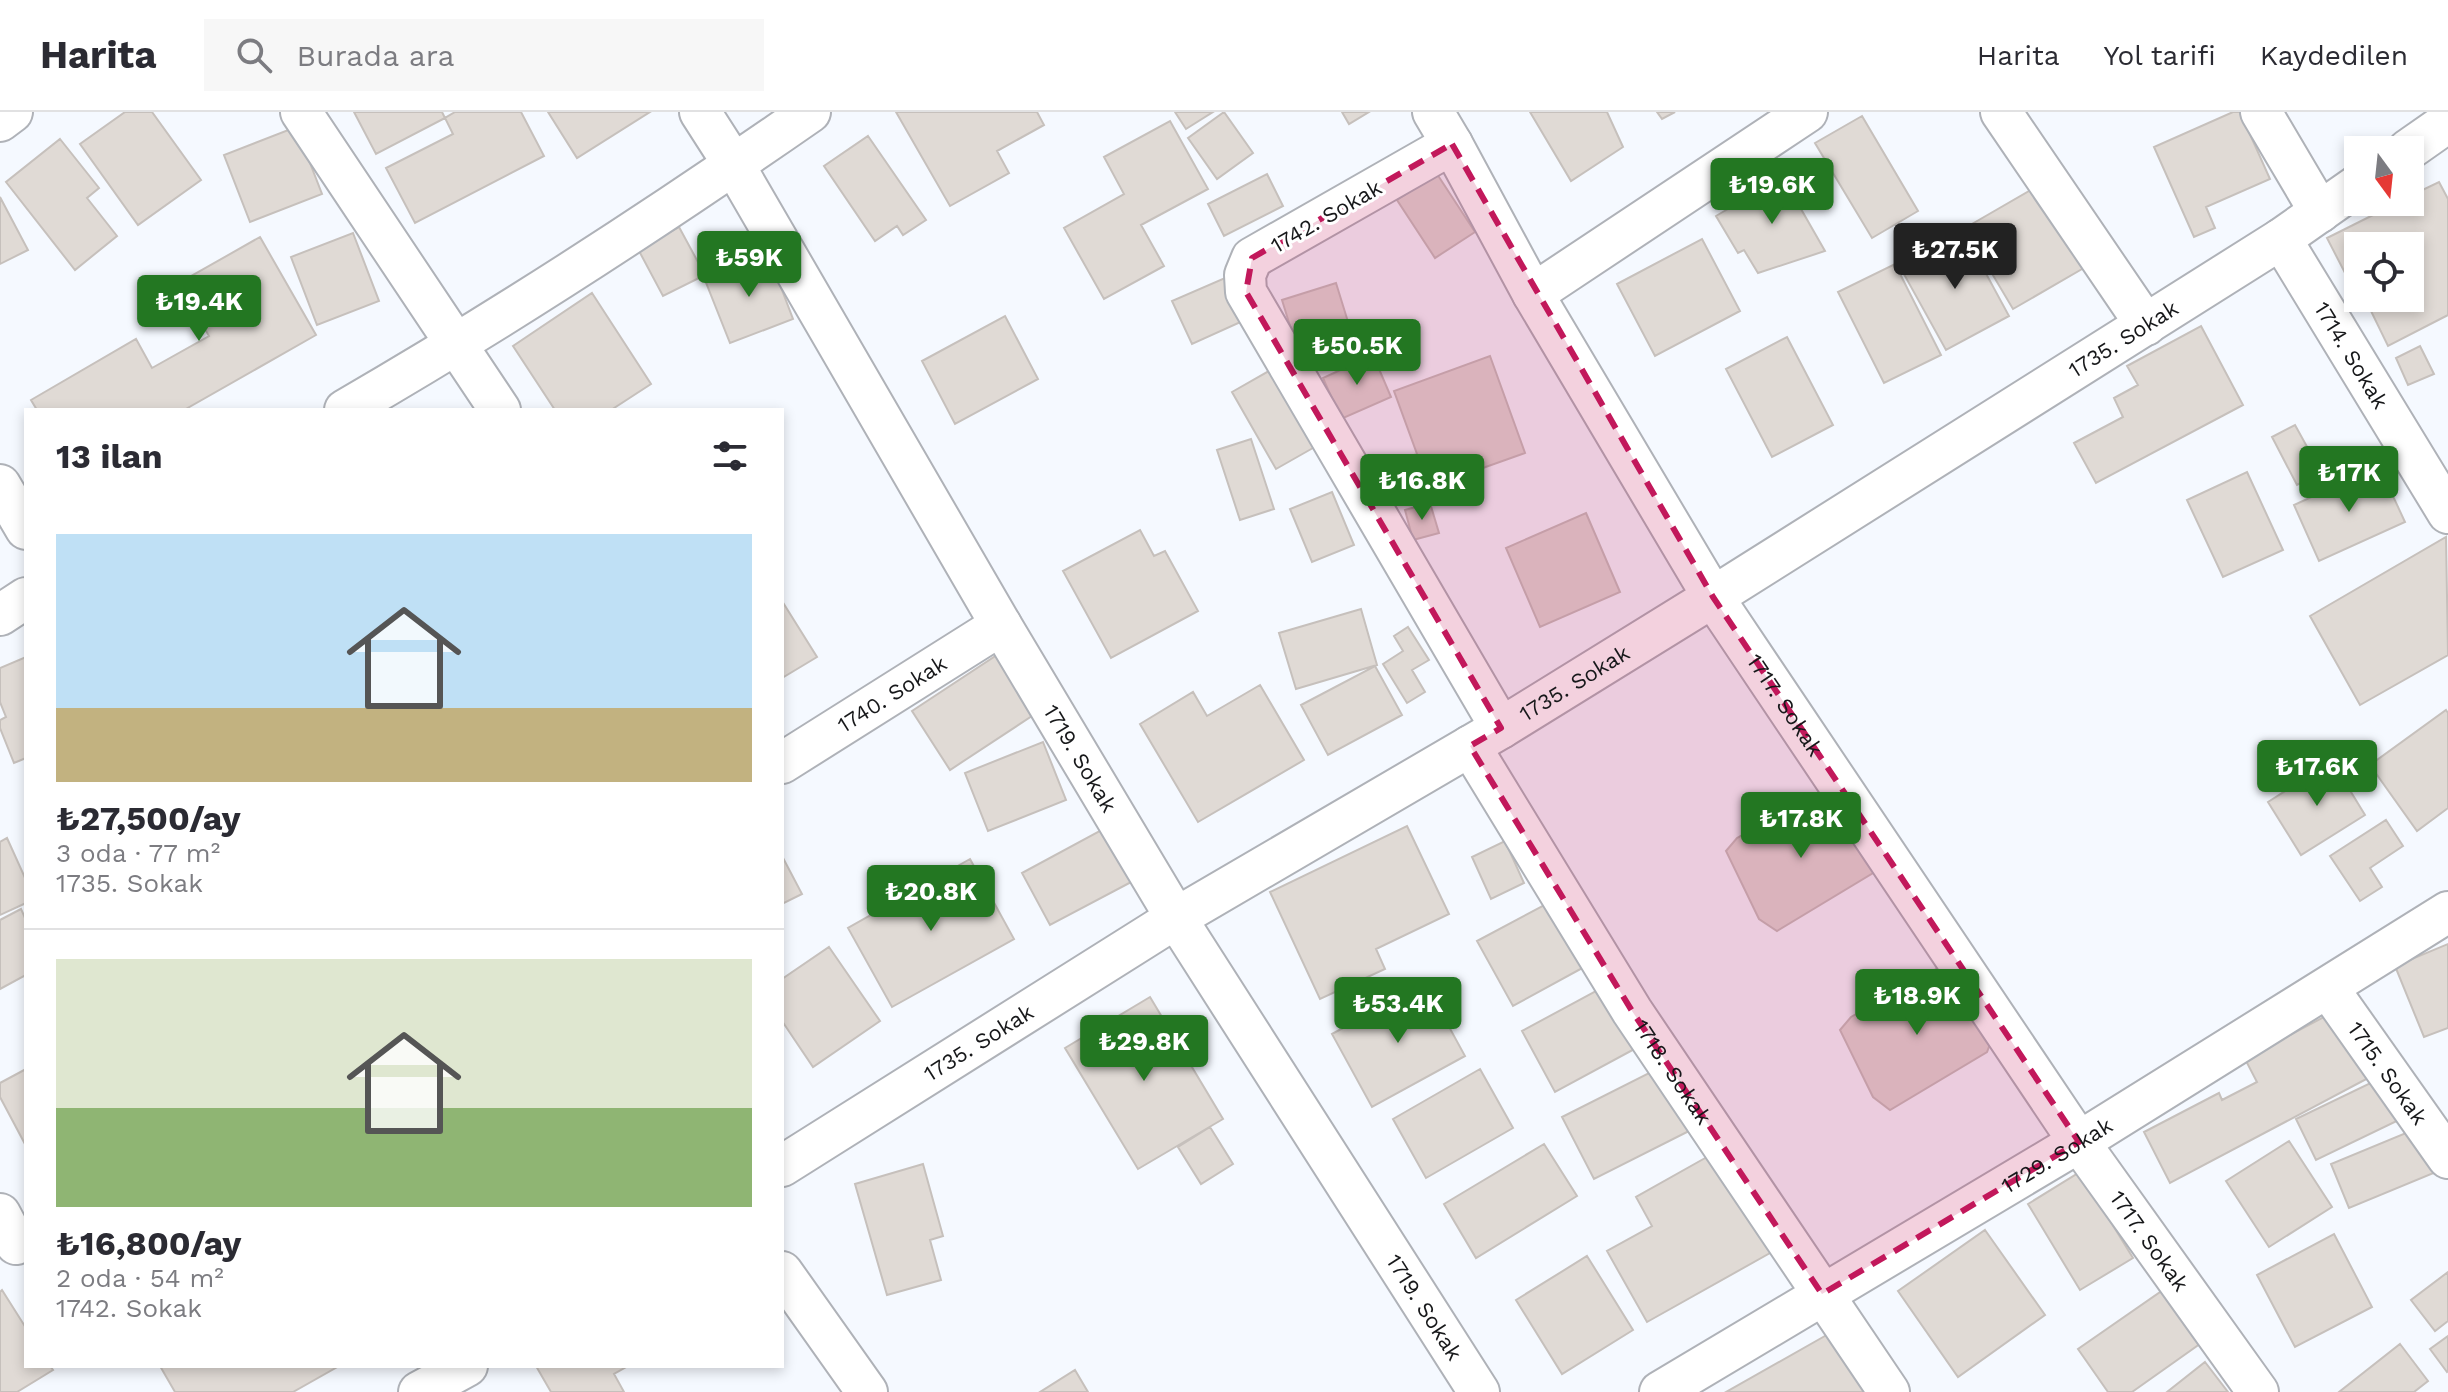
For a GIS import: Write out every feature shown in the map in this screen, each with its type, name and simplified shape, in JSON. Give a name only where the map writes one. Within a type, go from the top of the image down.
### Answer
[{"type":"street","points":[[0,121],[12,112]]},
{"type":"street","points":[[301,112],[499,408]]},
{"type":"street","name":"1719. Sokak","points":[[700,112],[1176,918],[1479,1392]]},
{"type":"street","points":[[348,408],[458,344],[734,165],[810,112]]},
{"type":"street","points":[[1533,294],[1807,112]]},
{"type":"street","points":[[2001,112],[2146,325]]},
{"type":"street","points":[[2261,112],[2320,212]]},
{"type":"street","points":[[2424,139],[2448,122]]},
{"type":"street","name":"1717. Sokak","points":[[1442,128],[1533,294],[1713,597],[2079,1142],[2258,1392]]},
{"type":"street","name":"1742. Sokak","points":[[1442,128],[1252,258],[1245,275],[1246,292],[1485,737]]},
{"type":"street","name":"1735. Sokak","points":[[784,1165],[1176,918],[1485,737],[1713,597],[2281,239],[2344,195]]},
{"type":"street","name":"1714. Sokak","points":[[2281,239],[2448,513]]},
{"type":"street","points":[[0,485],[24,526]]},
{"type":"street","points":[[0,615],[24,599]]},
{"type":"street","name":"1740. Sokak","points":[[784,762],[1001,625]]},
{"type":"street","name":"1718. Sokak","points":[[1485,737],[1632,1011],[1889,1392]]},
{"type":"street","name":"1729. Sokak","points":[[1660,1392],[2079,1142],[2448,912]]},
{"type":"street","name":"1715. Sokak","points":[[2328,988],[2448,1158]]},
{"type":"street","points":[[784,1275],[867,1392]]},
{"type":"street","points":[[419,1392],[463,1368]]},
{"type":"highlighted area","points":[[1452,144],[1713,597],[2079,1142],[1822,1294],[1632,1011],[1470,746],[1501,728],[1246,292],[1252,258]]},
{"type":"building","points":[[125,112],[152,112],[201,180],[138,225],[80,144]]},
{"type":"building","points":[[354,112],[442,112],[445,118],[376,154]]},
{"type":"building","points":[[455,112],[521,112],[544,156],[415,223],[386,168],[453,134],[445,118]]},
{"type":"building","points":[[548,112],[650,112],[577,158]]},
{"type":"building","points":[[896,112],[1037,112],[1044,125],[997,151],[1009,173],[950,206]]},
{"type":"building","points":[[1175,112],[1213,112],[1186,129]]},
{"type":"building","points":[[1224,112],[1253,153],[1217,179],[1188,138]]},
{"type":"building","points":[[1342,112],[1369,112],[1349,124]]},
{"type":"building","points":[[1530,112],[1607,112],[1623,147],[1571,181]]},
{"type":"building","points":[[1657,112],[1675,112],[1662,119]]},
{"type":"building","points":[[2233,112],[2240,112],[2270,179],[2206,207],[2215,228],[2194,237],[2154,147]]},
{"type":"building","points":[[1862,116],[1918,211],[1872,238],[1815,143]]},
{"type":"building","points":[[1170,121],[1208,189],[1141,225],[1164,266],[1104,299],[1064,228],[1124,194],[1104,157]]},
{"type":"building","points":[[296,127],[322,194],[250,222],[224,155]]},
{"type":"building","points":[[868,136],[926,220],[903,235],[897,226],[875,241],[824,166]]},
{"type":"building","points":[[60,139],[99,188],[87,198],[117,236],[75,270],[6,182]]},
{"type":"building","points":[[1789,173],[1808,205],[1801,209],[1825,251],[1758,273],[1744,250],[1738,253],[1716,216]]},
{"type":"building","points":[[1267,174],[1283,206],[1224,236],[1208,204]]},
{"type":"building","points":[[1437,174],[1475,232],[1435,258],[1397,200]]},
{"type":"building","points":[[2439,182],[2448,199],[2448,315],[2388,346],[2371,312],[2424,312],[2424,232],[2344,232],[2344,271],[2327,238],[2371,216],[2424,216],[2424,189]]},
{"type":"building","points":[[2041,184],[2089,265],[2013,309],[1965,228]]},
{"type":"building","points":[[0,197],[28,250],[0,264]]},
{"type":"building","points":[[679,227],[705,275],[663,296],[638,249]]},
{"type":"building","points":[[353,233],[379,301],[317,325],[291,257]]},
{"type":"building","points":[[1964,233],[2009,316],[1946,350],[1900,267]]},
{"type":"building","points":[[260,237],[316,335],[188,408],[36,408],[31,400],[136,339],[152,368],[209,336],[179,283]]},
{"type":"building","points":[[1702,239],[1740,311],[1655,356],[1617,284]]},
{"type":"building","points":[[769,256],[793,319],[730,343],[705,280]]},
{"type":"building","points":[[1895,264],[1941,355],[1884,383],[1838,292]]},
{"type":"building","points":[[1225,278],[1245,320],[1192,344],[1172,301]]},
{"type":"building","points":[[1336,283],[1349,325],[1295,342],[1282,300]]},
{"type":"building","points":[[592,293],[651,384],[614,408],[554,408],[513,346]]},
{"type":"building","points":[[1005,316],[1038,379],[955,424],[922,361]]},
{"type":"building","points":[[2201,326],[2243,405],[2096,483],[2074,443],[2123,417],[2114,398],[2138,385],[2127,366]]},
{"type":"building","points":[[1787,337],[1833,425],[1772,457],[1726,369]]},
{"type":"building","points":[[2420,346],[2434,374],[2408,385],[2396,358]]},
{"type":"building","points":[[1373,355],[1391,397],[1341,419],[1323,378]]},
{"type":"building","points":[[1490,356],[1525,453],[1393,500],[1381,467],[1417,454],[1394,391]]},
{"type":"building","points":[[1276,367],[1320,444],[1276,469],[1232,392]]},
{"type":"building","points":[[2295,425],[2321,472],[2297,485],[2272,437]]},
{"type":"building","points":[[1251,439],[1274,509],[1240,520],[1217,450]]},
{"type":"building","points":[[2379,466],[2405,522],[2319,561],[2294,505]]},
{"type":"building","points":[[2247,472],[2283,550],[2223,577],[2187,500]]},
{"type":"building","points":[[1332,492],[1354,545],[1312,562],[1290,509]]},
{"type":"building","points":[[1430,503],[1439,533],[1413,540],[1405,510]]},
{"type":"building","points":[[1586,513],[1620,592],[1540,627],[1506,548]]},
{"type":"building","points":[[1140,530],[1154,556],[1165,551],[1198,611],[1111,658],[1063,571]]},
{"type":"building","points":[[2446,537],[2448,655],[2360,705],[2310,616]]},
{"type":"building","points":[[784,604],[817,657],[784,677]]},
{"type":"building","points":[[1361,609],[1377,665],[1296,689],[1279,633]]},
{"type":"building","points":[[1408,627],[1429,660],[1412,670],[1425,692],[1407,703],[1383,664],[1403,651],[1394,636]]},
{"type":"building","points":[[1000,653],[1038,712],[950,770],[912,711]]},
{"type":"building","points":[[24,658],[24,759],[14,763],[0,728],[0,720],[6,717],[0,702],[0,668]]},
{"type":"building","points":[[1375,666],[1402,715],[1328,755],[1301,705]]},
{"type":"building","points":[[1260,685],[1304,760],[1198,822],[1140,724],[1193,692],[1207,716]]},
{"type":"building","points":[[2446,710],[2448,808],[2417,831],[2370,765]]},
{"type":"building","points":[[1043,742],[1066,800],[988,831],[965,773]]},
{"type":"building","points":[[2332,761],[2365,815],[2301,855],[2268,802]]},
{"type":"building","points":[[1824,790],[1880,857],[1873,873],[1777,931],[1759,919],[1726,851],[1737,838]]},
{"type":"building","points":[[2386,820],[2403,846],[2370,868],[2382,887],[2360,901],[2330,856]]},
{"type":"building","points":[[1407,826],[1449,914],[1376,949],[1385,969],[1320,999],[1270,892]]},
{"type":"building","points":[[1107,827],[1135,880],[1050,925],[1022,873]]},
{"type":"building","points":[[7,838],[24,876],[24,904],[0,915],[0,842]]},
{"type":"building","points":[[1505,841],[1524,883],[1491,899],[1472,857]]},
{"type":"building","points":[[970,859],[1014,939],[892,1007],[848,928]]},
{"type":"building","points":[[784,860],[802,894],[784,903]]},
{"type":"building","points":[[1550,902],[1586,966],[1513,1006],[1477,941]]},
{"type":"building","points":[[21,909],[24,916],[24,976],[0,989],[0,920]]},
{"type":"building","points":[[2448,944],[2448,1028],[2424,1037],[2395,966]]},
{"type":"building","points":[[829,947],[880,1021],[813,1067],[784,1024],[784,978]]},
{"type":"building","points":[[1938,968],[1954,968],[1993,1036],[1987,1052],[1890,1110],[1873,1097],[1840,1030],[1851,1017]]},
{"type":"building","points":[[1425,983],[1465,1056],[1372,1107],[1332,1034]]},
{"type":"building","points":[[1607,985],[1640,1046],[1555,1092],[1522,1031]]},
{"type":"building","points":[[1150,997],[1223,1119],[1138,1169],[1065,1048]]},
{"type":"building","points":[[2337,1010],[2372,1076],[2170,1183],[2144,1132],[2219,1093],[2222,1100],[2257,1082],[2245,1059]]},
{"type":"building","points":[[1480,1069],[1513,1128],[1426,1178],[1393,1119]]},
{"type":"building","points":[[1657,1069],[1689,1131],[1594,1179],[1562,1117]]},
{"type":"building","points":[[24,1070],[24,1142],[0,1097],[0,1083]]},
{"type":"building","points":[[2385,1076],[2405,1117],[2316,1160],[2296,1119]]},
{"type":"building","points":[[1210,1127],[1233,1164],[1201,1184],[1178,1147]]},
{"type":"building","points":[[2418,1128],[2436,1172],[2349,1208],[2331,1164]]},
{"type":"building","points":[[2289,1141],[2332,1207],[2269,1247],[2226,1181]]},
{"type":"building","points":[[1544,1144],[1577,1196],[1476,1258],[1444,1204]]},
{"type":"building","points":[[1723,1148],[1779,1248],[1647,1322],[1607,1251],[1652,1226],[1636,1197]]},
{"type":"building","points":[[923,1164],[943,1236],[930,1240],[941,1280],[887,1295],[855,1184]]},
{"type":"building","points":[[2080,1172],[2133,1258],[2080,1290],[2028,1204]]},
{"type":"building","points":[[1985,1230],[2045,1315],[1958,1377],[1898,1291]]},
{"type":"building","points":[[2334,1234],[2372,1307],[2295,1347],[2257,1275]]},
{"type":"building","points":[[1587,1256],[1633,1330],[1562,1374],[1516,1300]]},
{"type":"building","points":[[2448,1272],[2448,1321],[2435,1331],[2411,1300]]},
{"type":"building","points":[[2166,1288],[2204,1341],[2132,1392],[2108,1392],[2078,1349]]},
{"type":"building","points":[[2,1290],[24,1325],[24,1368],[53,1370],[17,1392],[0,1392]]},
{"type":"building","points":[[1839,1328],[1874,1392],[1726,1392]]},
{"type":"building","points":[[2448,1336],[2448,1371],[2447,1372],[2430,1349]]},
{"type":"building","points":[[2400,1344],[2428,1381],[2414,1392],[2339,1392]]},
{"type":"building","points":[[2205,1362],[2228,1392],[2167,1392]]},
{"type":"building","points":[[161,1368],[335,1368],[293,1392],[175,1392]]},
{"type":"building","points":[[537,1368],[624,1368],[614,1374],[624,1392],[551,1392]]},
{"type":"building","points":[[1075,1370],[1088,1392],[1040,1392]]}]
